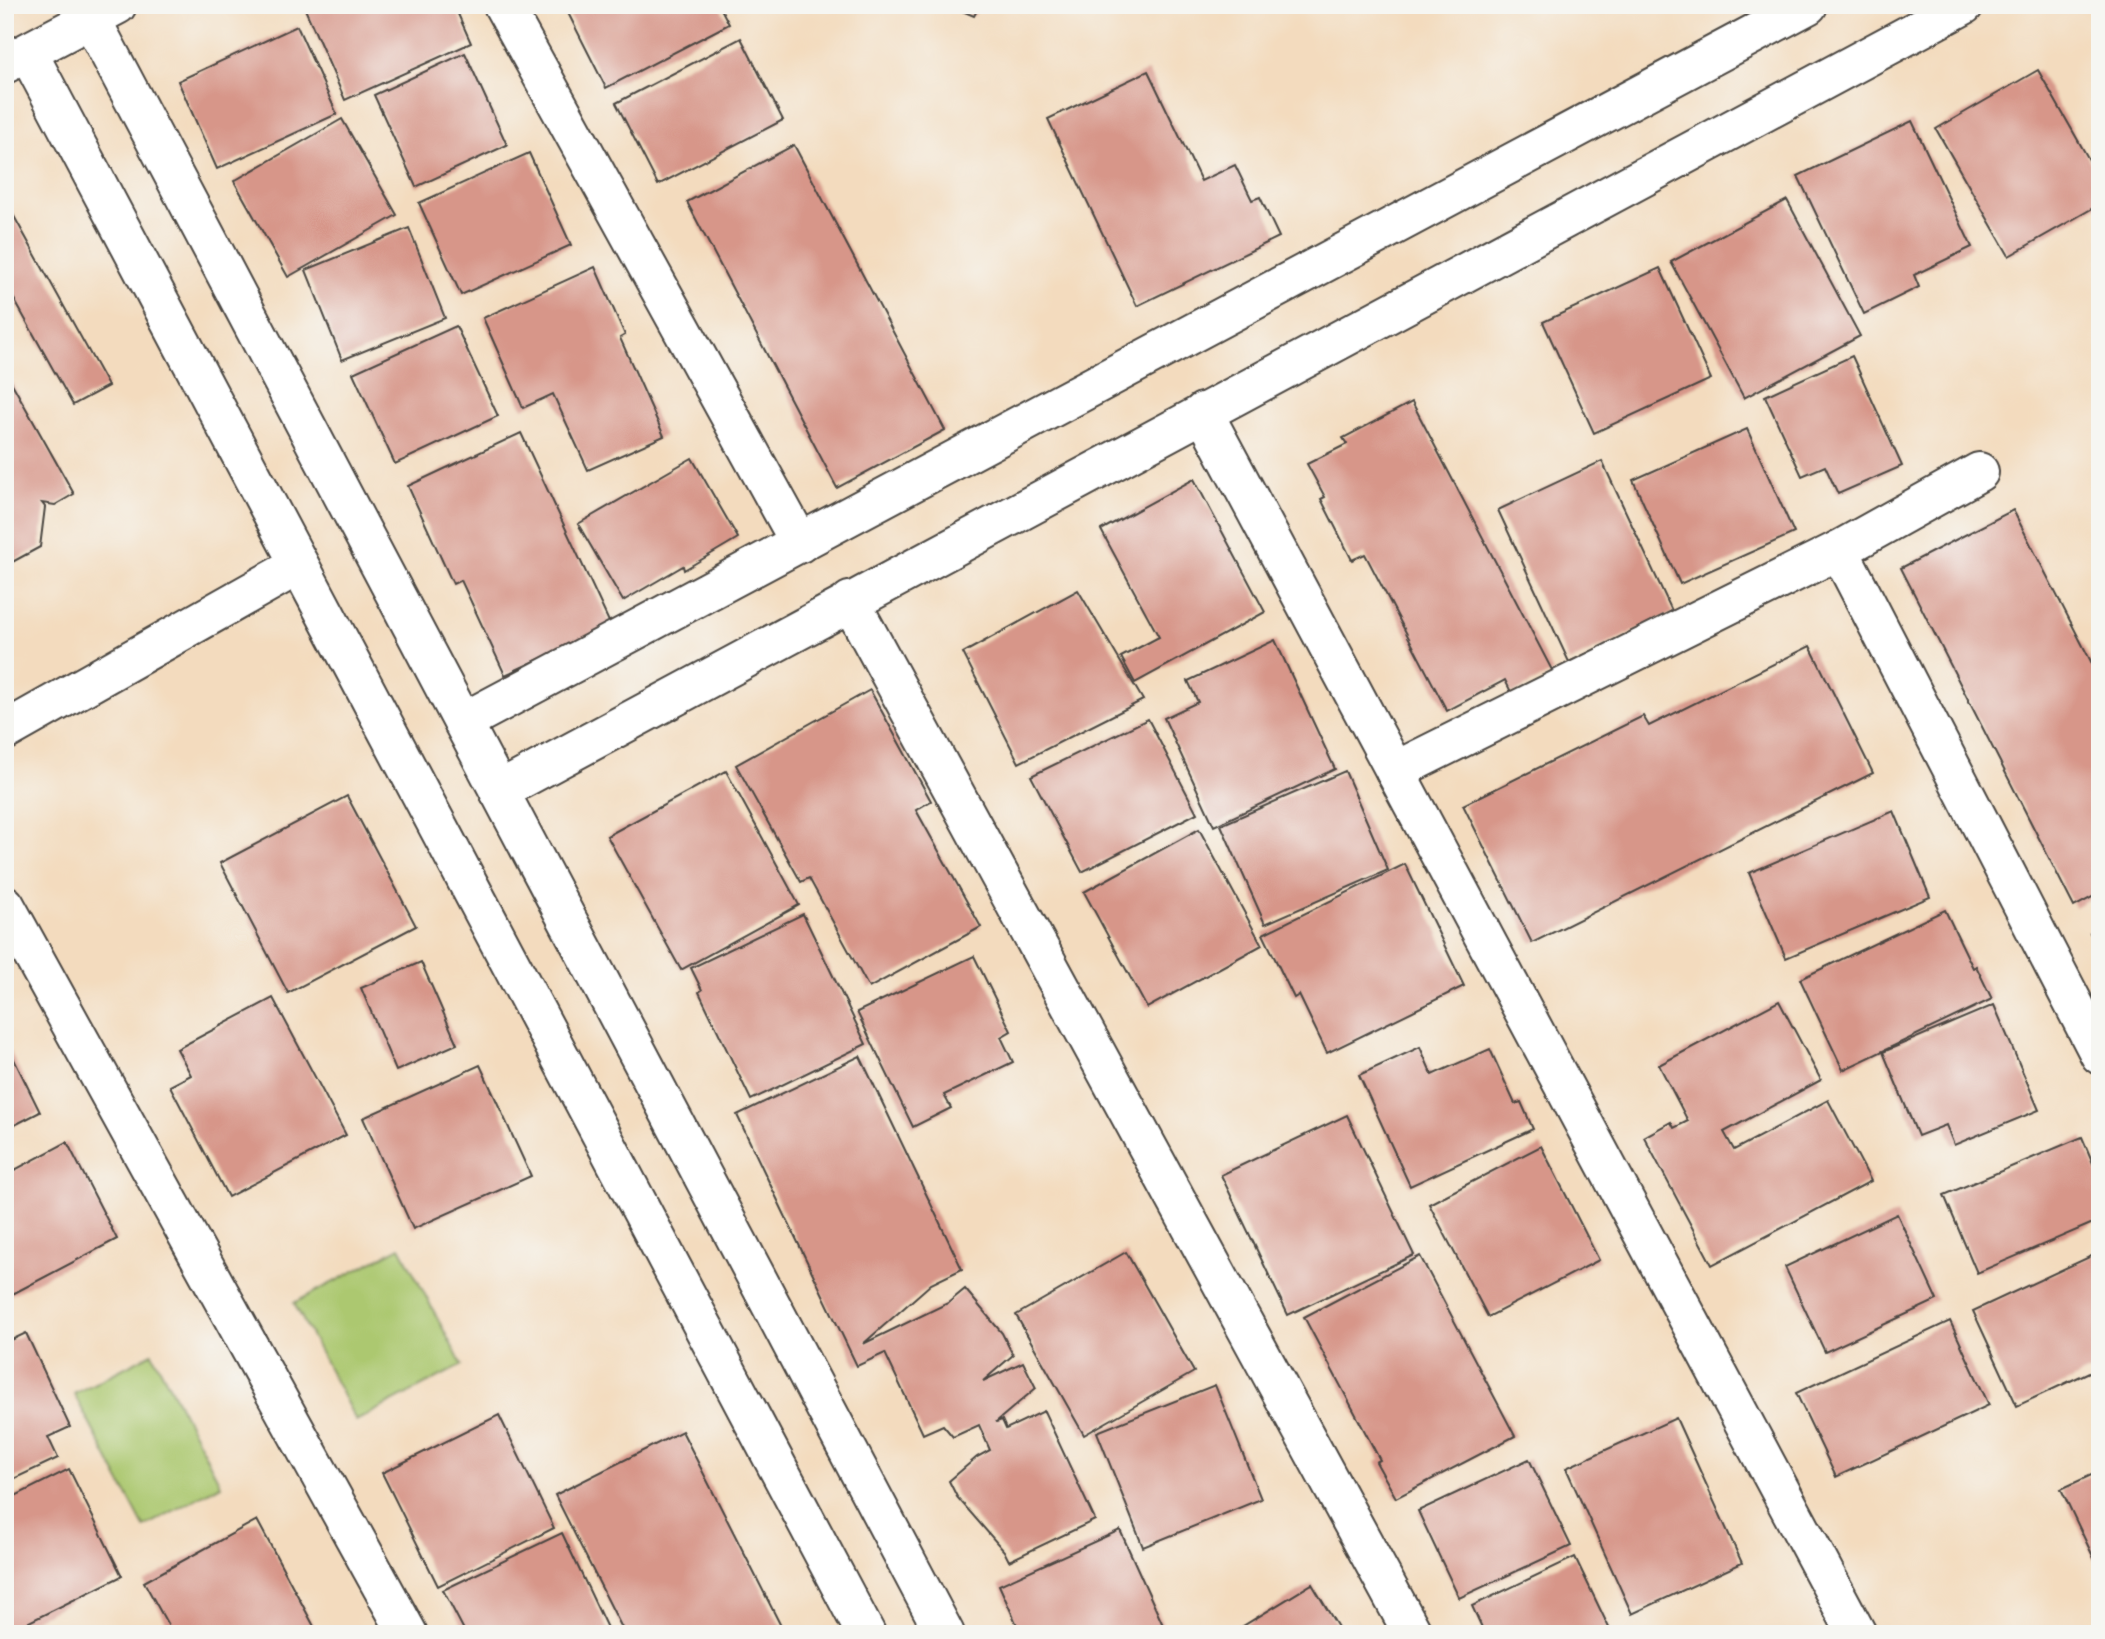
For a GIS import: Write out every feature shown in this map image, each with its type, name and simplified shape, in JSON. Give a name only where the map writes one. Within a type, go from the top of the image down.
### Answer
[{"type":"street","points":[[503,5],[800,542]]},
{"type":"street","points":[[463,722],[1808,5]]},
{"type":"street","points":[[499,791],[1964,5]]},
{"type":"street","points":[[866,1634],[299,565],[16,58],[104,12],[463,722],[945,1634]]},
{"type":"street","points":[[1203,412],[1857,1634]]},
{"type":"street","points":[[1395,771],[1839,550],[1979,472]]},
{"type":"street","points":[[1839,550],[2100,1055]]},
{"type":"street","points":[[5,731],[299,565]]},
{"type":"street","points":[[850,601],[1413,1634]]},
{"type":"street","points":[[5,905],[408,1634]]},
{"type":"green space","points":[[400,1247],[462,1365],[356,1421],[294,1303]]},
{"type":"green space","points":[[152,1353],[221,1485],[144,1527],[74,1394]]},
{"type":"building","points":[[314,5],[454,5],[471,43],[345,100],[305,9]]},
{"type":"building","points":[[564,5],[719,5],[729,24],[606,88]]},
{"type":"building","points":[[948,5],[980,5],[974,16]]},
{"type":"building","points":[[297,26],[337,114],[217,169],[178,81]]},
{"type":"building","points":[[741,38],[783,120],[658,185],[616,103]]},
{"type":"building","points":[[465,53],[507,145],[416,187],[374,95]]},
{"type":"building","points":[[2038,70],[2100,179],[2100,204],[2009,256],[1936,129]]},
{"type":"building","points":[[1148,71],[1201,181],[1235,165],[1252,200],[1260,197],[1279,237],[1137,306],[1048,119]]},
{"type":"building","points":[[342,119],[397,215],[288,277],[234,181]]},
{"type":"building","points":[[1912,121],[1972,247],[1914,275],[1919,287],[1864,314],[1798,176]]},
{"type":"building","points":[[794,145],[945,430],[837,488],[687,202]]},
{"type":"building","points":[[529,153],[571,245],[461,295],[419,203]]},
{"type":"building","points":[[5,200],[108,386],[73,405],[5,283]]},
{"type":"building","points":[[1787,200],[1860,336],[1744,398],[1671,262]]},
{"type":"building","points":[[409,228],[445,318],[342,360],[306,270]]},
{"type":"building","points":[[595,267],[625,335],[620,338],[664,436],[588,470],[553,394],[523,408],[483,318]]},
{"type":"building","points":[[1660,268],[1711,379],[1594,433],[1543,322]]},
{"type":"building","points":[[456,326],[498,416],[395,464],[353,373]]},
{"type":"building","points":[[1852,356],[1902,466],[1838,494],[1825,466],[1802,476],[1765,396]]},
{"type":"building","points":[[5,371],[74,494],[55,505],[42,503],[45,507],[40,547],[5,566]]},
{"type":"building","points":[[1412,402],[1553,672],[1512,694],[1505,680],[1447,711],[1365,554],[1352,560],[1321,499],[1325,497],[1307,464],[1347,444],[1343,438]]},
{"type":"building","points":[[1747,429],[1794,533],[1680,584],[1633,480]]},
{"type":"building","points":[[521,433],[611,626],[505,675],[461,580],[453,584],[408,486]]},
{"type":"building","points":[[692,458],[738,538],[684,570],[683,566],[623,601],[578,524]]},
{"type":"building","points":[[1602,461],[1673,613],[1569,662],[1498,510]]},
{"type":"building","points":[[1194,479],[1265,612],[1135,683],[1121,657],[1159,637],[1101,530]]},
{"type":"building","points":[[2013,510],[2100,679],[2100,893],[2074,907],[1901,568]]},
{"type":"building","points":[[1078,590],[1143,700],[1019,763],[963,653]]},
{"type":"building","points":[[1275,640],[1335,769],[1214,826],[1164,718],[1198,702],[1188,681]]},
{"type":"building","points":[[1810,646],[1873,773],[1532,943],[1463,805],[1643,716],[1649,726]]},
{"type":"building","points":[[870,690],[931,801],[916,810],[981,927],[869,988],[809,878],[801,882],[736,765]]},
{"type":"building","points":[[1148,719],[1197,813],[1082,872],[1031,776]]},
{"type":"building","points":[[726,771],[799,905],[681,970],[607,836]]},
{"type":"building","points":[[1345,771],[1388,870],[1265,924],[1221,825]]},
{"type":"building","points":[[347,796],[416,926],[288,993],[220,863]]},
{"type":"building","points":[[1894,811],[1930,897],[1786,958],[1749,873]]},
{"type":"building","points":[[1199,829],[1262,945],[1147,1008],[1084,892]]},
{"type":"building","points":[[1405,864],[1464,986],[1327,1053],[1299,995],[1294,998],[1263,934]]},
{"type":"building","points":[[1945,910],[1973,968],[1976,966],[1992,999],[1843,1070],[1800,979]]},
{"type":"building","points":[[803,914],[866,1044],[751,1100],[699,992],[702,990],[691,968]]},
{"type":"building","points":[[2100,928],[2100,951],[2090,933]]},
{"type":"building","points":[[974,956],[1011,1031],[1001,1037],[1013,1062],[944,1095],[951,1108],[913,1127],[857,1012]]},
{"type":"building","points":[[421,962],[457,1044],[396,1071],[361,988]]},
{"type":"building","points":[[273,998],[346,1135],[228,1197],[170,1086],[191,1075],[177,1049]]},
{"type":"building","points":[[1779,1001],[1821,1080],[1724,1132],[1734,1150],[1828,1100],[1871,1181],[1712,1265],[1644,1137],[1671,1122],[1674,1128],[1688,1121],[1659,1065]]},
{"type":"building","points":[[1994,1005],[2039,1110],[1954,1145],[1946,1125],[1918,1136],[1883,1052]]},
{"type":"building","points":[[5,1041],[40,1112],[5,1130]]},
{"type":"building","points":[[1420,1047],[1432,1075],[1490,1049],[1515,1104],[1521,1102],[1533,1129],[1410,1186],[1359,1075]]},
{"type":"building","points":[[860,1056],[962,1269],[931,1284],[863,1344],[948,1303],[965,1289],[1002,1333],[1013,1355],[983,1381],[1023,1362],[1036,1388],[996,1422],[1002,1420],[1006,1429],[1044,1411],[1095,1520],[1009,1561],[1004,1551],[957,1497],[949,1481],[977,1457],[990,1450],[979,1425],[953,1437],[943,1425],[923,1434],[885,1353],[857,1366],[737,1115]]},
{"type":"building","points":[[480,1065],[531,1176],[413,1229],[363,1118]]},
{"type":"building","points":[[1347,1115],[1414,1255],[1288,1315],[1221,1175]]},
{"type":"building","points":[[2082,1137],[2100,1180],[2100,1220],[1977,1273],[1944,1195]]},
{"type":"building","points":[[67,1142],[117,1239],[5,1298],[5,1156],[13,1171]]},
{"type":"building","points":[[1541,1146],[1599,1260],[1488,1317],[1429,1204]]},
{"type":"building","points":[[1897,1214],[1937,1300],[1825,1352],[1785,1267]]},
{"type":"building","points":[[1126,1252],[1194,1372],[1084,1435],[1016,1315]]},
{"type":"building","points":[[2100,1252],[2100,1367],[2017,1406],[1973,1311]]},
{"type":"building","points":[[1420,1256],[1515,1436],[1396,1498],[1376,1462],[1380,1460],[1304,1317]]},
{"type":"building","points":[[1950,1321],[1989,1405],[1836,1477],[1796,1393]]},
{"type":"building","points":[[26,1333],[70,1427],[48,1437],[58,1458],[5,1483],[5,1343]]},
{"type":"building","points":[[1215,1385],[1261,1499],[1143,1547],[1097,1432]]},
{"type":"building","points":[[499,1415],[554,1528],[438,1586],[382,1473]]},
{"type":"building","points":[[1676,1418],[1742,1563],[1632,1614],[1566,1468]]},
{"type":"building","points":[[682,1431],[785,1634],[625,1634],[555,1495]]},
{"type":"building","points":[[1529,1459],[1571,1546],[1459,1598],[1418,1511]]},
{"type":"building","points":[[69,1469],[122,1576],[5,1634],[5,1501]]},
{"type":"building","points":[[2100,1471],[2100,1571],[2061,1489]]},
{"type":"building","points":[[257,1520],[317,1632],[173,1634],[144,1582]]},
{"type":"building","points":[[1120,1530],[1167,1634],[1021,1634],[999,1585]]},
{"type":"building","points":[[562,1533],[608,1630],[599,1634],[466,1634],[443,1590]]},
{"type":"building","points":[[1575,1557],[1612,1634],[1485,1634],[1472,1606]]},
{"type":"building","points":[[1312,1584],[1342,1634],[1230,1634]]}]
